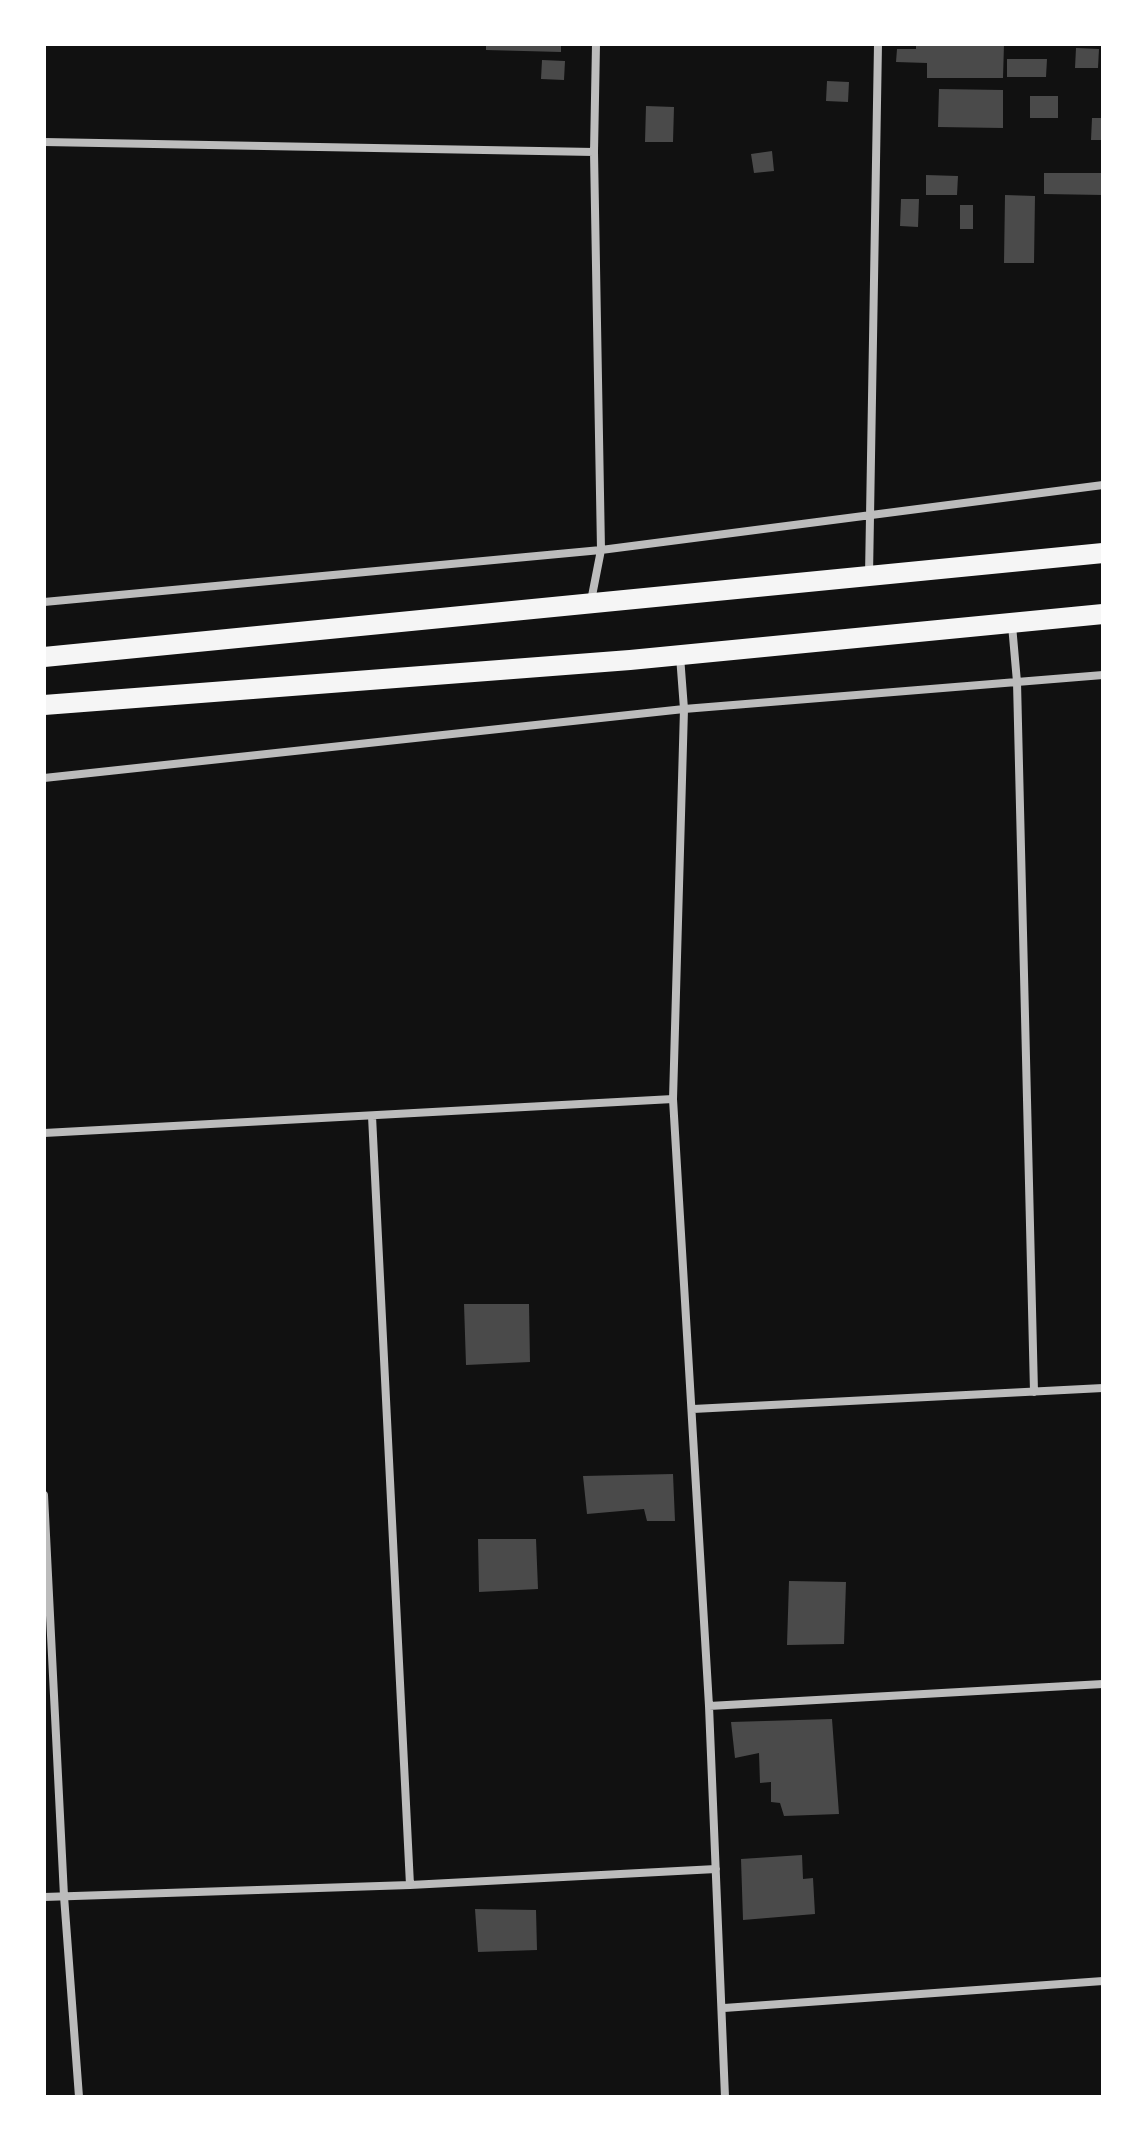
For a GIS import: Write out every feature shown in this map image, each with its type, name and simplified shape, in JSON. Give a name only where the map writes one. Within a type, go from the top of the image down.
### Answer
[{"type":"main road","points":[[44,657],[591,602],[868,579],[1103,553]]},
{"type":"main road","points":[[44,705],[680,655],[1103,614]]},
{"type":"street","points":[[591,602],[601,550],[594,152],[596,44]]},
{"type":"street","points":[[868,579],[872,512],[878,44]]},
{"type":"street","points":[[44,142],[594,152]]},
{"type":"street","points":[[44,602],[601,550],[872,512],[1103,485]]},
{"type":"street","points":[[1012,625],[1017,682],[1034,1392]]},
{"type":"street","points":[[680,655],[684,709],[673,1099],[709,1706],[724,2008],[725,2097]]},
{"type":"street","points":[[44,778],[684,709],[1103,675]]},
{"type":"street","points":[[44,1133],[673,1099]]},
{"type":"street","points":[[372,1116],[410,1885]]},
{"type":"street","points":[[693,1409],[1103,1388]]},
{"type":"street","points":[[44,1495],[64,1896],[79,2097]]},
{"type":"street","points":[[709,1706],[1103,1684]]},
{"type":"street","points":[[44,1897],[410,1885],[716,1869]]},
{"type":"street","points":[[724,2008],[1103,1981]]},
{"type":"building","points":[[486,44],[561,44],[561,52],[486,50]]},
{"type":"building","points":[[916,44],[1004,44],[1003,78],[927,78],[927,63],[896,62],[897,49],[916,49]]},
{"type":"building","points":[[1076,48],[1099,49],[1098,68],[1075,68]]},
{"type":"building","points":[[1007,59],[1047,59],[1046,77],[1007,77]]},
{"type":"building","points":[[542,60],[565,61],[564,80],[541,79]]},
{"type":"building","points":[[827,81],[849,82],[848,102],[826,101]]},
{"type":"building","points":[[939,89],[1003,90],[1003,128],[938,127]]},
{"type":"building","points":[[1030,96],[1058,96],[1058,118],[1030,118]]},
{"type":"building","points":[[646,106],[674,107],[673,142],[645,142]]},
{"type":"building","points":[[1092,118],[1103,118],[1103,140],[1091,140]]},
{"type":"building","points":[[772,151],[774,171],[754,173],[751,154]]},
{"type":"building","points":[[1044,173],[1103,173],[1103,195],[1044,194]]},
{"type":"building","points":[[926,175],[958,176],[957,195],[926,195]]},
{"type":"building","points":[[1005,195],[1035,196],[1034,263],[1004,263]]},
{"type":"building","points":[[901,199],[919,199],[918,227],[900,226]]},
{"type":"building","points":[[960,205],[973,205],[973,229],[960,229]]},
{"type":"building","points":[[464,1304],[529,1304],[530,1362],[466,1365]]},
{"type":"building","points":[[673,1474],[675,1521],[647,1521],[644,1509],[587,1514],[583,1476]]},
{"type":"building","points":[[478,1539],[536,1539],[538,1589],[479,1592]]},
{"type":"building","points":[[789,1581],[846,1582],[844,1644],[787,1645]]},
{"type":"building","points":[[832,1719],[839,1814],[784,1816],[780,1803],[771,1802],[771,1782],[760,1783],[759,1753],[735,1758],[731,1722]]},
{"type":"building","points":[[802,1855],[803,1879],[813,1878],[815,1914],[743,1920],[741,1859]]},
{"type":"building","points":[[475,1909],[536,1910],[537,1950],[478,1952]]}]
